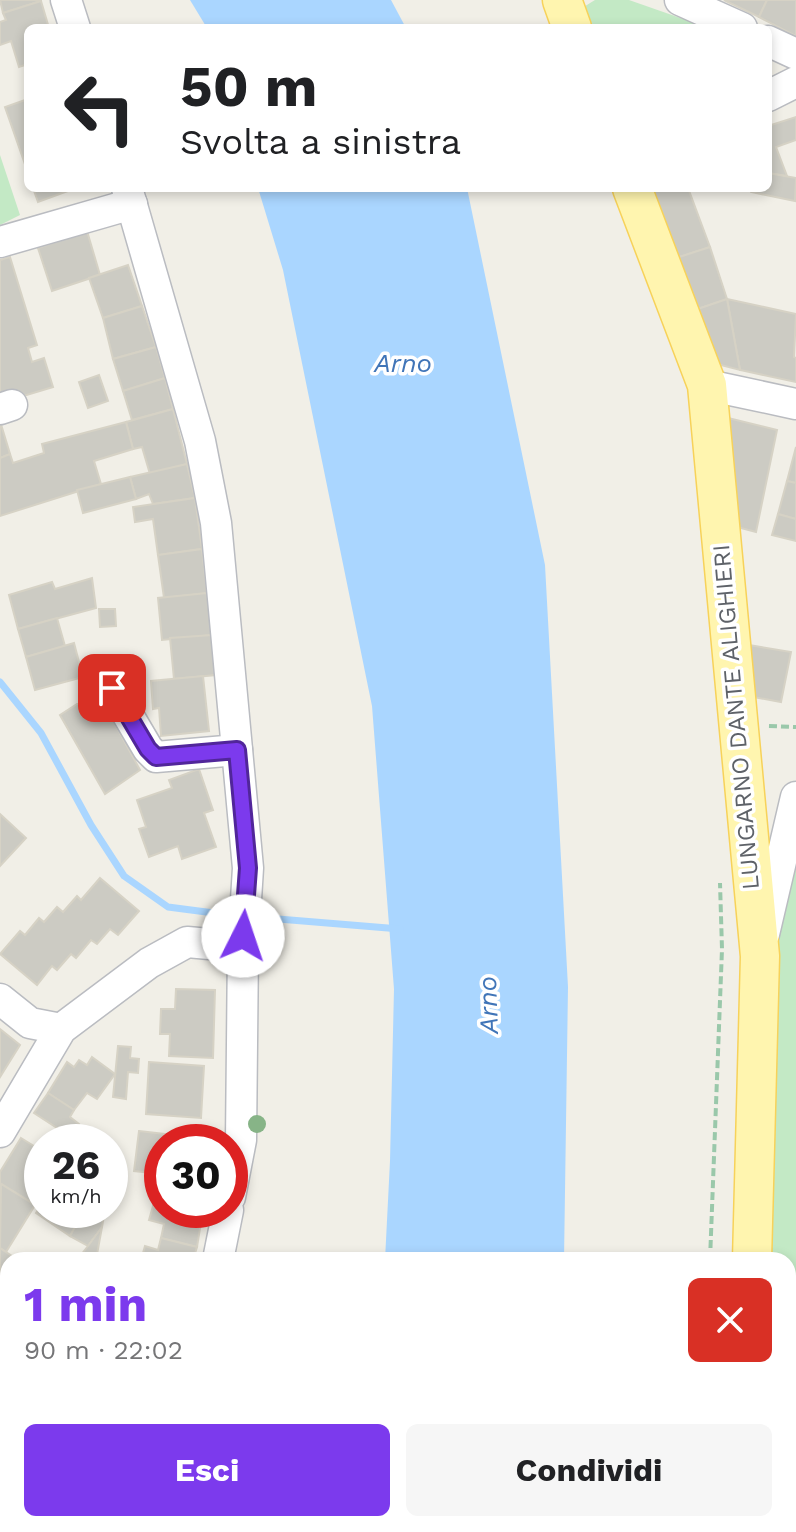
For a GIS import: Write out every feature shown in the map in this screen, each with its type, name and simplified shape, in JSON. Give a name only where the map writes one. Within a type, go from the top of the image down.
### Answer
[{"type":"main road","points":[[562,0],[571,24]]},
{"type":"main road","name":"LUNGARNO DANTE ALIGHIERI","points":[[634,192],[707,385],[760,956],[752,1252]]},
{"type":"street","points":[[66,0],[74,24]]},
{"type":"street","points":[[680,0],[733,24]]},
{"type":"street","points":[[772,43],[796,54]]},
{"type":"street","points":[[772,94],[796,82]]},
{"type":"street","points":[[0,242],[129,196],[200,441],[216,523],[248,868],[241,1124]]},
{"type":"street","points":[[707,385],[796,404]]},
{"type":"street","points":[[112,688],[148,749],[156,757],[237,750]]},
{"type":"street","points":[[760,956],[796,797]]},
{"type":"street","points":[[0,1132],[61,1029],[149,963],[187,942],[244,930]]},
{"type":"street","points":[[0,999],[30,1023],[61,1029]]},
{"type":"street","points":[[220,1252],[224,1228]]},
{"type":"path","points":[[710,1252],[722,949],[720,873]]},
{"type":"green space","points":[[595,0],[629,0],[698,24],[586,24],[582,8]]},
{"type":"green space","points":[[0,155],[20,215],[0,225]]},
{"type":"green space","points":[[796,797],[796,1252],[752,1252],[760,956]]},
{"type":"water","points":[[190,0],[391,0],[404,24],[205,24]]},
{"type":"water","name":"Arno","points":[[259,192],[468,192],[545,565],[568,987],[564,1252],[385,1252],[394,989],[372,706],[283,270]]},
{"type":"building","points":[[0,0],[41,0],[41,1],[3,13]]},
{"type":"building","points":[[724,0],[767,0],[759,17]]},
{"type":"building","points":[[767,0],[796,0],[796,36],[759,17]]},
{"type":"building","points":[[41,1],[48,24],[24,24],[24,65],[19,67],[11,41],[0,45],[0,22],[6,20],[3,13]]},
{"type":"building","points":[[24,100],[24,162],[5,107]]},
{"type":"building","points":[[796,117],[796,140],[776,147],[787,176],[772,174],[772,125]]},
{"type":"building","points":[[772,174],[796,178],[795,201],[751,192],[772,192]]},
{"type":"building","points":[[34,192],[65,192],[38,202]]},
{"type":"building","points":[[647,192],[689,192],[710,247],[670,260]]},
{"type":"building","points":[[87,231],[100,275],[52,291],[38,248]]},
{"type":"building","points":[[710,247],[727,299],[689,312],[670,260]]},
{"type":"building","points":[[10,257],[37,345],[28,348],[32,362],[44,358],[53,387],[0,403],[0,260]]},
{"type":"building","points":[[128,265],[142,306],[103,318],[89,278]]},
{"type":"building","points":[[727,299],[796,314],[796,382],[740,370]]},
{"type":"building","points":[[727,299],[740,370],[705,361],[689,312]]},
{"type":"building","points":[[142,306],[156,347],[113,359],[103,318]]},
{"type":"building","points":[[156,347],[165,378],[123,391],[113,359]]},
{"type":"building","points":[[99,375],[108,401],[88,408],[79,382]]},
{"type":"building","points":[[165,378],[173,409],[132,420],[123,391]]},
{"type":"building","points":[[173,409],[187,464],[150,474],[142,447],[133,449],[126,422]]},
{"type":"building","points":[[724,417],[777,430],[756,532],[737,527]]},
{"type":"building","points":[[0,421],[10,454],[0,458]]},
{"type":"building","points":[[126,422],[133,449],[94,461],[101,484],[0,516],[0,458],[10,454],[13,463],[44,453],[42,444]]},
{"type":"building","points":[[796,447],[796,483],[787,481]]},
{"type":"building","points":[[187,464],[195,498],[153,504],[149,494],[136,499],[130,477]]},
{"type":"building","points":[[130,477],[136,499],[83,513],[77,490]]},
{"type":"building","points":[[787,481],[796,483],[796,519],[778,514]]},
{"type":"building","points":[[195,498],[202,549],[158,555],[153,519],[135,522],[133,507]]},
{"type":"building","points":[[778,514],[796,519],[796,541],[772,535]]},
{"type":"building","points":[[202,549],[207,593],[164,598],[158,555]]},
{"type":"building","points":[[92,578],[96,608],[18,629],[9,595],[52,582],[55,589]]},
{"type":"building","points":[[207,593],[212,635],[162,640],[158,598]]},
{"type":"building","points":[[99,609],[115,609],[116,626],[100,627]]},
{"type":"building","points":[[57,618],[65,646],[26,657],[18,629]]},
{"type":"building","points":[[212,635],[216,675],[174,679],[170,638]]},
{"type":"building","points":[[74,643],[83,677],[35,690],[26,657]]},
{"type":"building","points":[[749,645],[791,652],[781,702],[753,697]]},
{"type":"building","points":[[203,676],[209,731],[161,736],[159,708],[153,709],[151,681]]},
{"type":"building","points":[[77,704],[104,704],[140,770],[105,794],[60,715]]},
{"type":"building","points":[[199,769],[213,810],[204,813],[216,847],[182,859],[178,846],[149,857],[139,829],[146,827],[137,800],[172,788],[169,780]]},
{"type":"building","points":[[0,814],[26,838],[0,866]]},
{"type":"building","points":[[100,878],[139,911],[118,935],[110,929],[97,944],[91,940],[76,958],[71,954],[57,970],[52,966],[37,985],[0,954],[20,931],[25,935],[39,918],[44,922],[57,907],[63,912],[77,896],[81,900]]},
{"type":"building","points":[[176,989],[215,990],[213,1058],[169,1056],[170,1034],[160,1034],[161,1009],[175,1009]]},
{"type":"building","points":[[0,1029],[20,1045],[0,1077]]},
{"type":"building","points":[[118,1046],[131,1047],[130,1058],[139,1059],[138,1073],[128,1072],[126,1099],[113,1097]]},
{"type":"building","points":[[92,1057],[115,1074],[97,1099],[87,1093],[74,1110],[48,1093],[67,1062],[74,1067],[79,1060],[87,1065]]},
{"type":"building","points":[[149,1062],[204,1066],[201,1118],[146,1114]]},
{"type":"building","points":[[48,1093],[74,1110],[70,1117],[79,1124],[51,1124],[34,1113]]},
{"type":"building","points":[[139,1131],[144,1132],[144,1172],[134,1171]]},
{"type":"building","points":[[21,1138],[24,1140],[24,1198],[0,1183],[0,1172]]},
{"type":"building","points":[[1,1184],[24,1198],[24,1223],[6,1252],[0,1248]]},
{"type":"building","points":[[58,1228],[75,1228],[70,1236]]},
{"type":"building","points":[[74,1228],[101,1228],[88,1246],[70,1236]]},
{"type":"building","points":[[101,1228],[102,1228],[97,1252],[83,1252]]},
{"type":"building","points":[[163,1228],[200,1228],[197,1247],[161,1238]]},
{"type":"building","points":[[161,1238],[197,1247],[195,1252],[143,1252],[145,1246],[158,1250]]},
{"type":"waterway","points":[[0,682],[41,733],[91,825],[124,876],[168,907],[237,916]]},
{"type":"waterway","points":[[253,917],[400,929]]},
{"type":"route","points":[[112,688],[148,749],[156,757],[237,750],[248,868],[243,936]]}]
